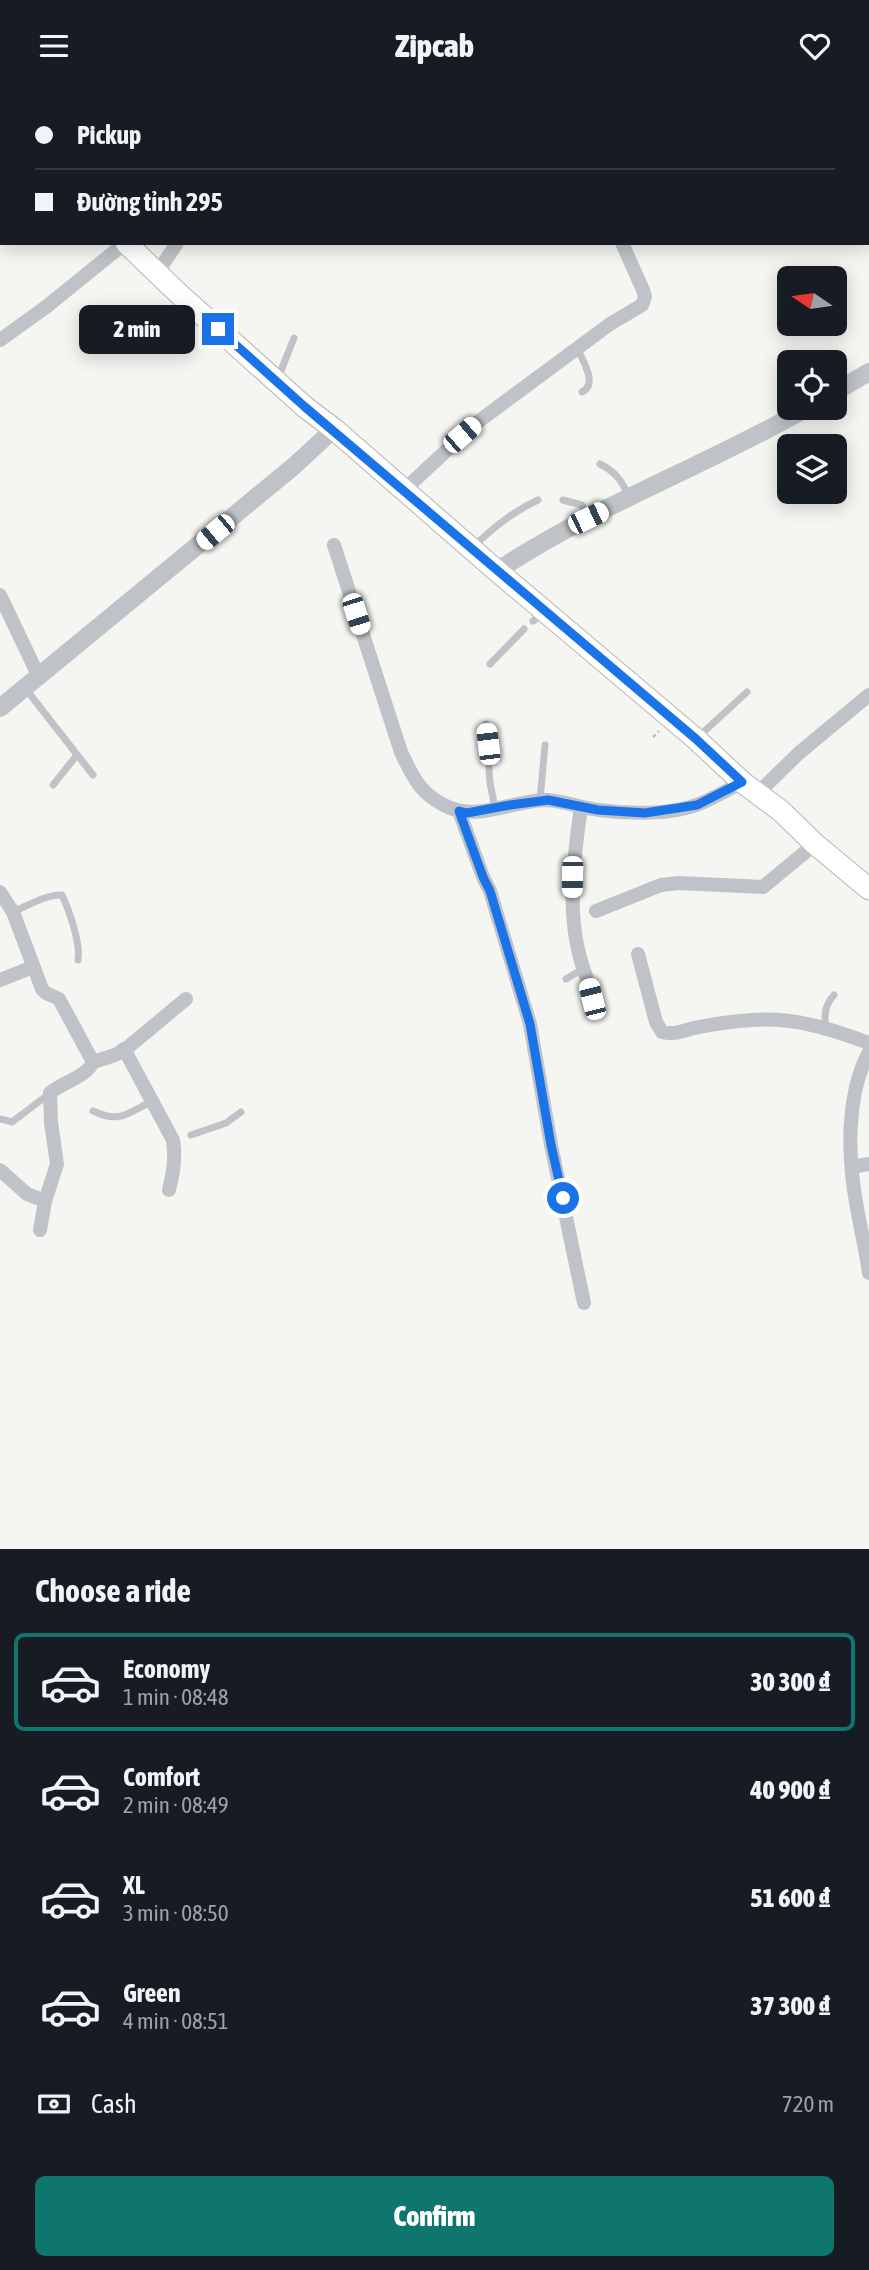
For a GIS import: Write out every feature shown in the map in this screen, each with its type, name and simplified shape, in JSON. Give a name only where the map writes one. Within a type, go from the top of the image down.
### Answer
[{"type":"main road","points":[[127,245],[278,382],[497,571],[539,616],[696,739],[869,889]]},
{"type":"street","points":[[0,340],[46,307],[123,245]]},
{"type":"street","points":[[157,273],[176,245]]},
{"type":"street","points":[[404,490],[475,424],[610,324],[642,305],[645,297],[623,245]]},
{"type":"street","points":[[847,385],[869,372]]},
{"type":"street","points":[[497,571],[535,546],[588,518],[786,420]]},
{"type":"street","points":[[0,708],[294,466],[334,429]]},
{"type":"street","points":[[334,545],[401,752],[415,782],[426,793],[459,811],[467,813],[548,800],[631,814],[697,805],[750,788],[799,753],[869,695]]},
{"type":"street","points":[[0,596],[32,682]]},
{"type":"street","points":[[581,807],[572,866],[572,891],[583,969],[596,1007]]},
{"type":"street","points":[[459,811],[490,891],[530,1024],[551,1145],[584,1303]]},
{"type":"street","points":[[596,911],[661,885],[679,883],[763,887],[815,844]]},
{"type":"street","points":[[0,892],[13,912],[42,989],[59,999],[93,1062],[90,1070],[58,1085],[50,1093],[57,1164],[45,1201],[40,1230]]},
{"type":"street","points":[[638,954],[656,1022],[662,1031],[671,1034],[752,1020],[789,1019],[869,1043]]},
{"type":"street","points":[[0,980],[33,967]]},
{"type":"street","points":[[93,1062],[124,1049],[186,999]]},
{"type":"street","points":[[124,1049],[178,1139],[169,1190]]},
{"type":"street","points":[[869,1052],[857,1085],[851,1120],[856,1207],[868,1248],[869,1273]]},
{"type":"street","points":[[852,1167],[869,1164]]},
{"type":"street","points":[[0,1170],[27,1194],[45,1201]]},
{"type":"lane","points":[[278,382],[281,367],[294,338]]},
{"type":"lane","points":[[577,348],[590,384],[588,389],[582,392]]},
{"type":"lane","points":[[600,464],[611,469],[621,479],[630,497]]},
{"type":"lane","points":[[472,549],[500,522],[538,500]]},
{"type":"lane","points":[[563,500],[582,505],[588,518]]},
{"type":"lane","points":[[490,664],[524,629]]},
{"type":"lane","points":[[32,682],[93,775]]},
{"type":"lane","points":[[696,739],[747,692]]},
{"type":"lane","points":[[486,724],[490,783],[495,808]]},
{"type":"lane","points":[[540,801],[545,745]]},
{"type":"lane","points":[[53,785],[78,755]]},
{"type":"lane","points":[[13,912],[58,894],[62,895],[74,930],[78,960]]},
{"type":"lane","points":[[566,979],[583,969]]},
{"type":"lane","points":[[825,1029],[825,1009],[827,1002],[834,995]]},
{"type":"lane","points":[[0,1119],[12,1122],[50,1093]]},
{"type":"lane","points":[[93,1111],[111,1119],[119,1118],[153,1100]]},
{"type":"lane","points":[[191,1135],[226,1123],[241,1112]]},
{"type":"route","points":[[218,329],[305,407],[696,739],[742,782],[697,805],[645,813],[598,810],[548,800],[467,813],[459,811],[490,891],[530,1024],[563,1198]]}]
